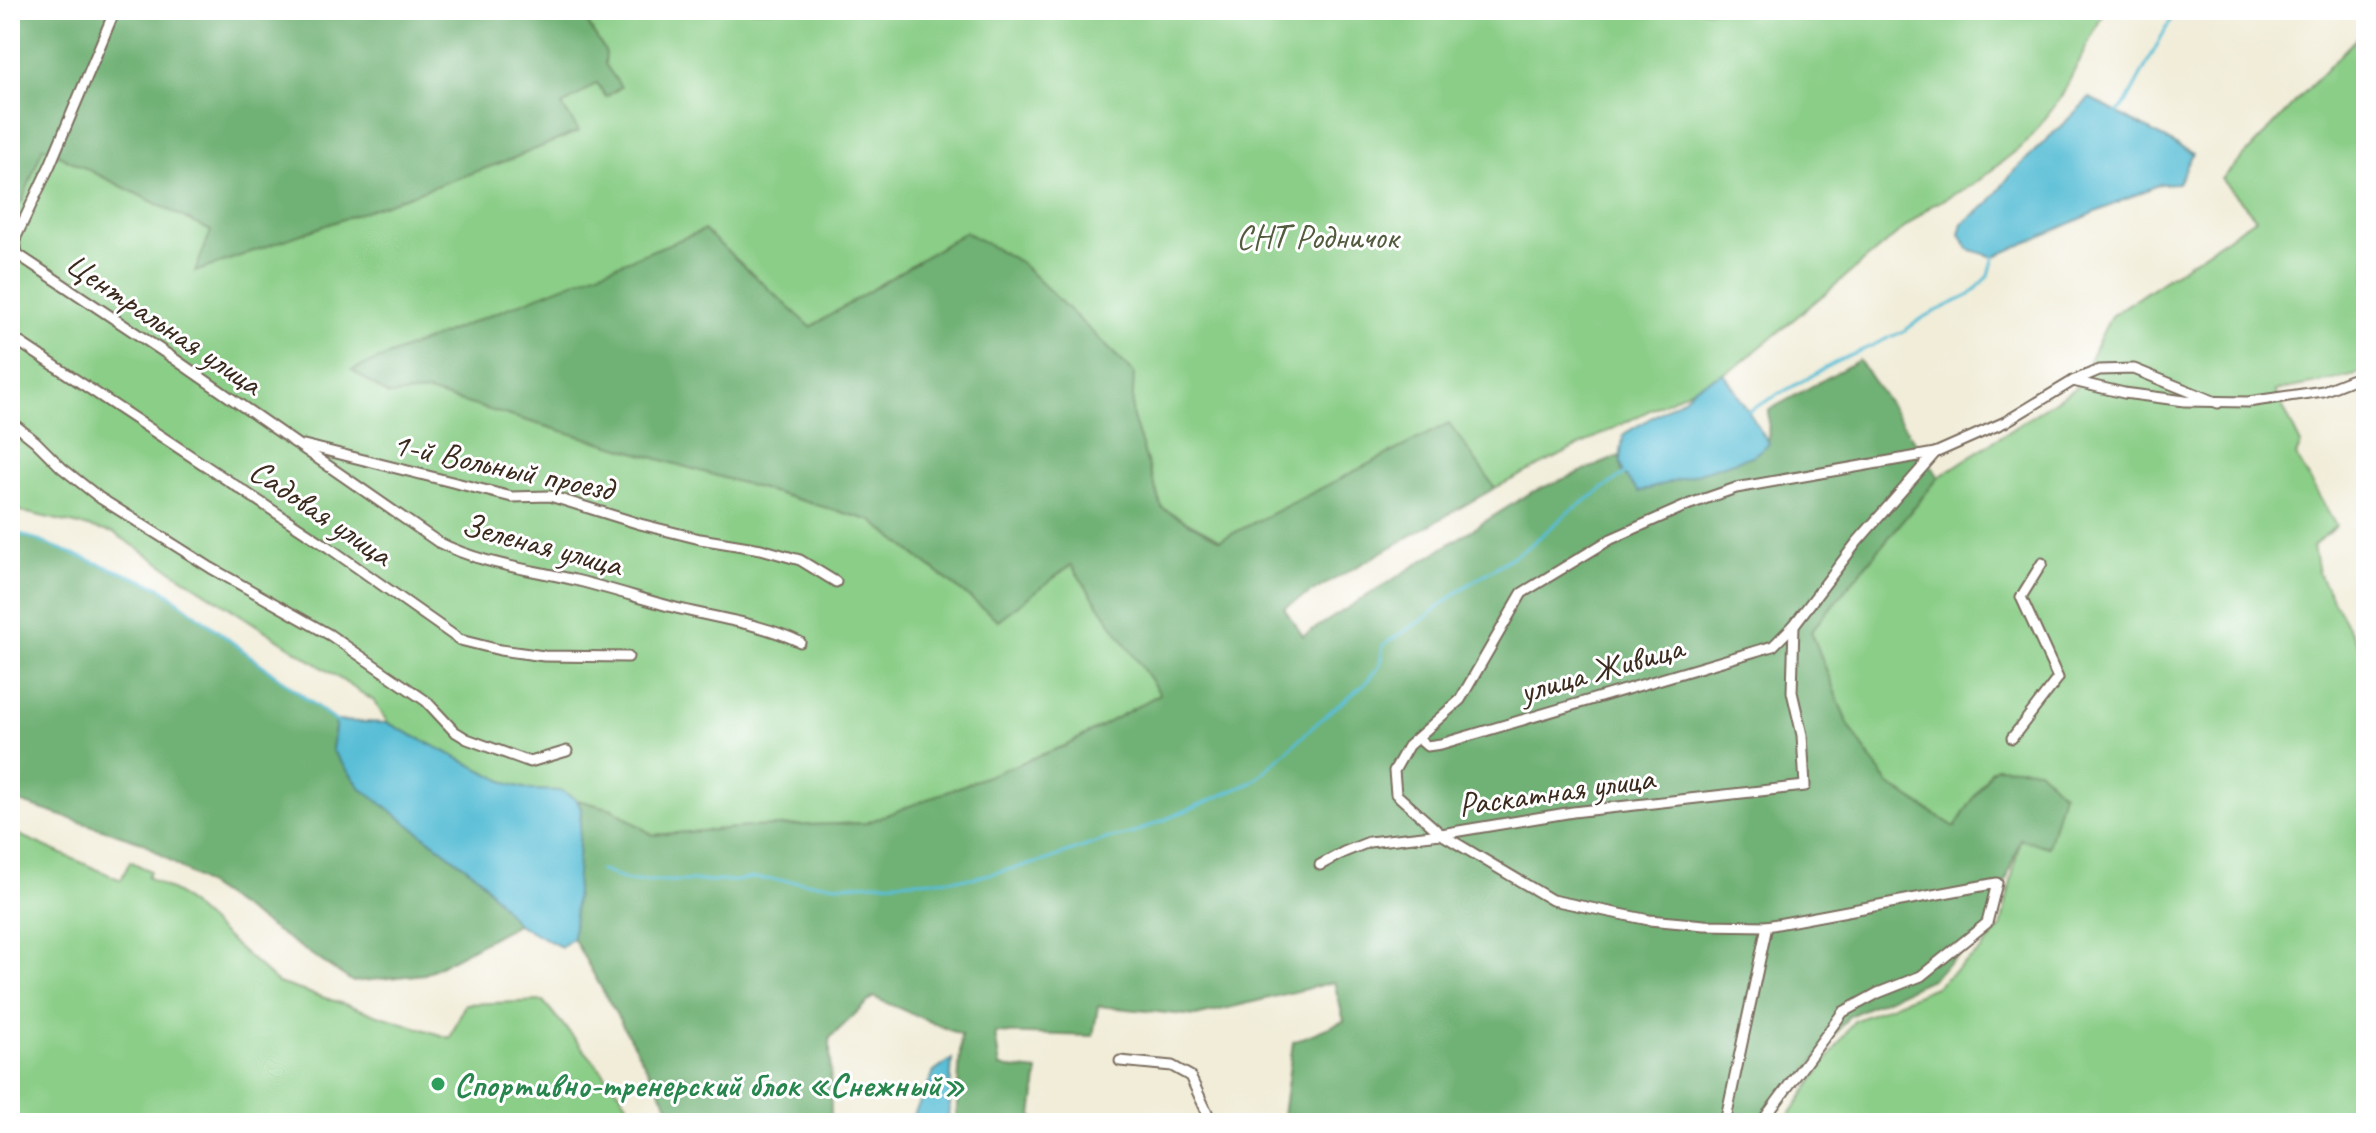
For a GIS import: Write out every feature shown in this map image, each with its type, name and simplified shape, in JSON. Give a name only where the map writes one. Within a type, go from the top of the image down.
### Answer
[{"type":"street","points":[[12,240],[50,165],[115,10]]},
{"type":"street","name":"Центральная улица","points":[[12,240],[17,254],[295,443]]},
{"type":"street","name":"Садовая улица","points":[[10,336],[328,547],[460,640],[544,656],[628,657]]},
{"type":"street","points":[[1761,1123],[1843,1012],[1878,993],[1921,976],[1987,923],[1997,883],[1767,926],[1649,920],[1552,900],[1441,834],[1396,794],[1394,771],[1408,746],[1460,700],[1522,593],[1611,539],[1690,504],[1736,488],[1935,453],[2005,422],[2073,381],[2099,370],[2134,369],[2218,403]]},
{"type":"street","points":[[2073,381],[2124,393],[2218,403],[2248,402],[2323,391],[2366,374]]},
{"type":"street","points":[[10,421],[100,498],[211,568],[330,635],[426,701],[454,731],[467,739],[530,762],[567,751]]},
{"type":"street","name":"1-й Вольный проезд","points":[[295,443],[512,497],[550,496],[655,528],[761,549],[800,560],[836,582]]},
{"type":"street","name":"Зеленая улица","points":[[295,443],[455,551],[518,569],[574,579],[678,608],[772,629],[800,642]]},
{"type":"street","name":"улица Живица","points":[[1418,738],[1427,746],[1441,744],[1773,646],[1794,625],[1857,542],[1935,453]]},
{"type":"street","points":[[2012,738],[2058,678],[2021,597],[2042,563]]},
{"type":"street","name":"Раскатная улица","points":[[1320,865],[1369,842],[1441,834],[1573,812],[1805,786],[1802,735],[1792,692],[1794,625]]},
{"type":"street","points":[[1725,1123],[1767,926]]},
{"type":"street","points":[[1120,1061],[1172,1066],[1190,1076],[1212,1123]]},
{"type":"green space","points":[[10,10],[579,10],[606,53],[605,64],[621,87],[606,97],[597,83],[562,106],[579,131],[514,158],[195,272],[211,231],[43,147],[22,202],[10,204]]},
{"type":"green space","name":"СНТ Родничок","points":[[579,10],[2105,10],[2060,99],[2027,142],[1973,185],[1931,206],[1736,367],[1495,488],[1448,424],[1221,540],[1162,509],[1132,415],[1133,373],[965,232],[811,327],[353,370],[388,395],[428,392],[872,521],[998,620],[1071,564],[1161,694],[1067,745],[866,823],[750,827],[653,835],[613,809],[577,800],[562,791],[531,790],[509,784],[388,723],[374,701],[114,533],[10,509],[10,204],[22,202],[42,146],[212,231],[196,271],[578,131],[562,106],[594,83],[605,64],[599,43]]},
{"type":"green space","points":[[2361,33],[2366,36],[2366,369],[2353,376],[2275,391],[2301,444],[2296,456],[2336,526],[2313,546],[2318,573],[2366,659],[2366,1123],[1784,1123],[1854,1021],[1935,987],[1980,951],[2001,928],[2020,839],[1997,767],[1991,771],[1955,827],[1889,785],[1847,723],[1811,631],[1939,477],[2076,387],[2111,316],[2256,218],[2222,179]]},
{"type":"green space","points":[[704,230],[811,327],[965,232],[1020,262],[1134,373],[1132,415],[1162,508],[1220,540],[1449,423],[1495,488],[1284,608],[1303,636],[1532,492],[1620,456],[1622,475],[1752,456],[1768,444],[1769,410],[1859,360],[1939,477],[1811,631],[1847,723],[1889,785],[1955,827],[1991,771],[1997,767],[2038,769],[2063,793],[2048,847],[2020,839],[1991,927],[1931,979],[1849,1016],[1768,1123],[1633,1123],[1558,1111],[1282,1123],[1293,1042],[1344,1021],[1334,982],[1196,1016],[1098,1006],[1093,1036],[995,1033],[1000,1067],[1038,1071],[1032,1116],[1040,1123],[956,1123],[961,1035],[873,997],[830,1038],[831,1123],[678,1123],[573,938],[581,809],[577,800],[612,809],[653,835],[750,827],[866,823],[1067,745],[1160,694],[1071,565],[998,620],[872,521],[428,392],[388,395],[352,370]]},
{"type":"green space","points":[[10,530],[160,587],[336,721],[332,750],[361,788],[479,877],[517,924],[425,974],[353,982],[142,842],[10,799]]},
{"type":"green space","points":[[10,831],[121,880],[130,861],[150,871],[147,877],[178,894],[278,983],[450,1038],[465,1004],[543,1001],[619,1091],[641,1123],[10,1123]]},
{"type":"water","points":[[2090,98],[2193,154],[2178,183],[2160,184],[1994,257],[1968,249],[1960,234],[1963,223],[1988,204],[2013,172]]},
{"type":"water","points":[[1724,373],[1769,444],[1752,456],[1639,492],[1621,466],[1624,434],[1684,398],[1696,386]]},
{"type":"water","points":[[336,721],[388,723],[509,784],[531,790],[562,791],[577,800],[581,809],[573,938],[561,947],[517,924],[479,877],[361,788],[332,750]]},
{"type":"water","points":[[952,1059],[948,1123],[910,1123],[934,1072]]},
{"type":"waterway","points":[[2116,114],[2126,103],[2176,10]]},
{"type":"waterway","points":[[1747,412],[1836,362],[1904,331],[1924,317],[1970,295],[1989,276],[1994,256]]},
{"type":"waterway","points":[[600,870],[628,881],[736,881],[751,878],[840,885],[973,878],[1044,861],[1106,839],[1131,834],[1253,782],[1326,715],[1364,685],[1380,666],[1383,645],[1424,619],[1463,588],[1528,547],[1569,512],[1626,473]]},
{"type":"waterway","points":[[10,530],[160,587],[338,723]]},
{"type":"place","name":"Спортивно-тренерский блок «Снежный»","points":[[438,1084]]}]
